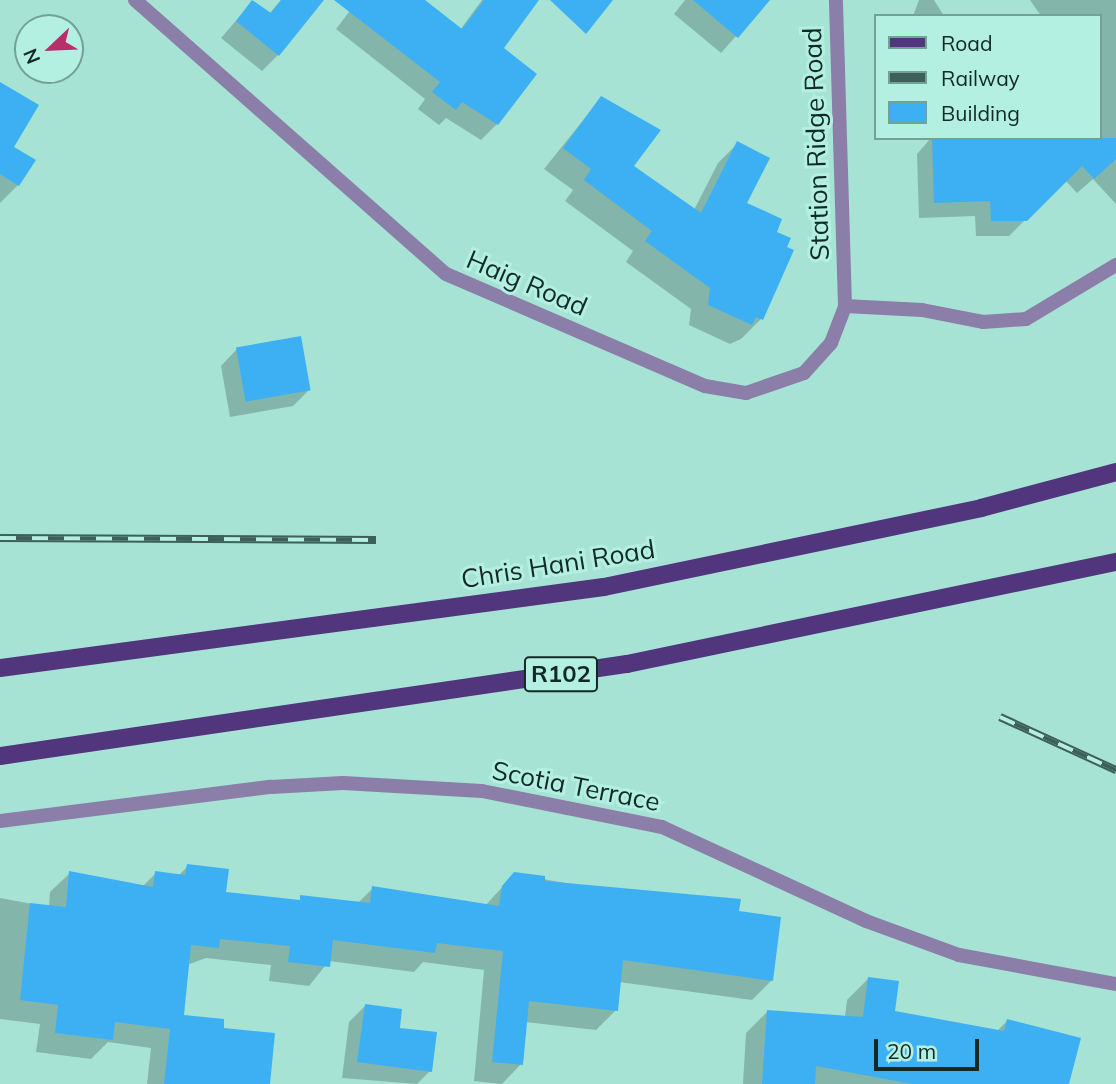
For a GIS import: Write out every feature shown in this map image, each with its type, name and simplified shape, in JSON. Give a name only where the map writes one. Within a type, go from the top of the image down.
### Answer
[{"type":"main road","name":"Chris Hani Road","points":[[0,668],[604,587],[981,508],[1116,472]]},
{"type":"main road","name":"R102","points":[[0,756],[627,664],[1116,562]]},
{"type":"street","name":"Haig Road","points":[[135,0],[446,274],[504,303],[705,386],[746,393],[804,373],[831,343],[845,306],[846,287]]},
{"type":"street","name":"Station Ridge Road","points":[[836,0],[846,287]]},
{"type":"street","points":[[845,306],[922,310],[982,322],[1026,318],[1116,265]]},
{"type":"street","name":"Scotia Terrace","points":[[0,821],[271,787],[343,783],[482,791],[662,827],[866,921],[959,955],[1116,984]]},
{"type":"building","points":[[252,0],[271,13],[281,0],[324,0],[279,56],[236,21]]},
{"type":"building","points":[[334,0],[425,0],[462,29],[484,0],[539,0],[504,48],[537,74],[498,125],[462,102],[456,110],[432,92],[440,82]]},
{"type":"building","points":[[550,0],[613,0],[586,34]]},
{"type":"building","points":[[693,0],[770,0],[738,38]]},
{"type":"building","points":[[0,82],[39,105],[14,147],[36,160],[19,186],[0,174]]},
{"type":"building","points":[[601,96],[661,130],[634,166],[701,213],[737,141],[770,158],[747,203],[782,219],[777,232],[791,238],[787,247],[794,250],[763,320],[756,317],[752,325],[708,305],[710,288],[645,241],[652,231],[584,180],[591,169],[563,148]]},
{"type":"building","points":[[1116,138],[1116,159],[1094,179],[1082,166],[1027,221],[991,221],[990,201],[934,203],[932,140]]},
{"type":"building","points":[[301,336],[311,390],[246,402],[236,347]]},
{"type":"building","points":[[187,864],[229,869],[226,892],[300,900],[300,895],[370,903],[372,886],[499,906],[502,886],[514,872],[545,876],[545,881],[741,899],[739,911],[781,917],[773,981],[623,960],[618,1011],[529,1001],[523,1065],[492,1062],[503,951],[437,943],[435,953],[333,940],[330,967],[288,962],[290,946],[220,939],[219,948],[191,945],[184,1015],[224,1019],[224,1028],[275,1033],[270,1084],[164,1084],[170,1029],[115,1022],[113,1040],[55,1033],[58,1005],[20,1000],[30,903],[66,907],[69,871],[153,887],[155,871],[185,875]]},
{"type":"building","points":[[868,977],[899,981],[895,1011],[1004,1031],[1007,1019],[1081,1038],[1069,1084],[912,1084],[816,1066],[815,1084],[762,1084],[767,1010],[863,1017]]},
{"type":"building","points":[[365,1004],[402,1009],[400,1028],[437,1032],[432,1072],[357,1062]]},
{"type":"railway","points":[[0,538],[376,540]]},
{"type":"railway","points":[[1000,717],[1116,770]]}]
